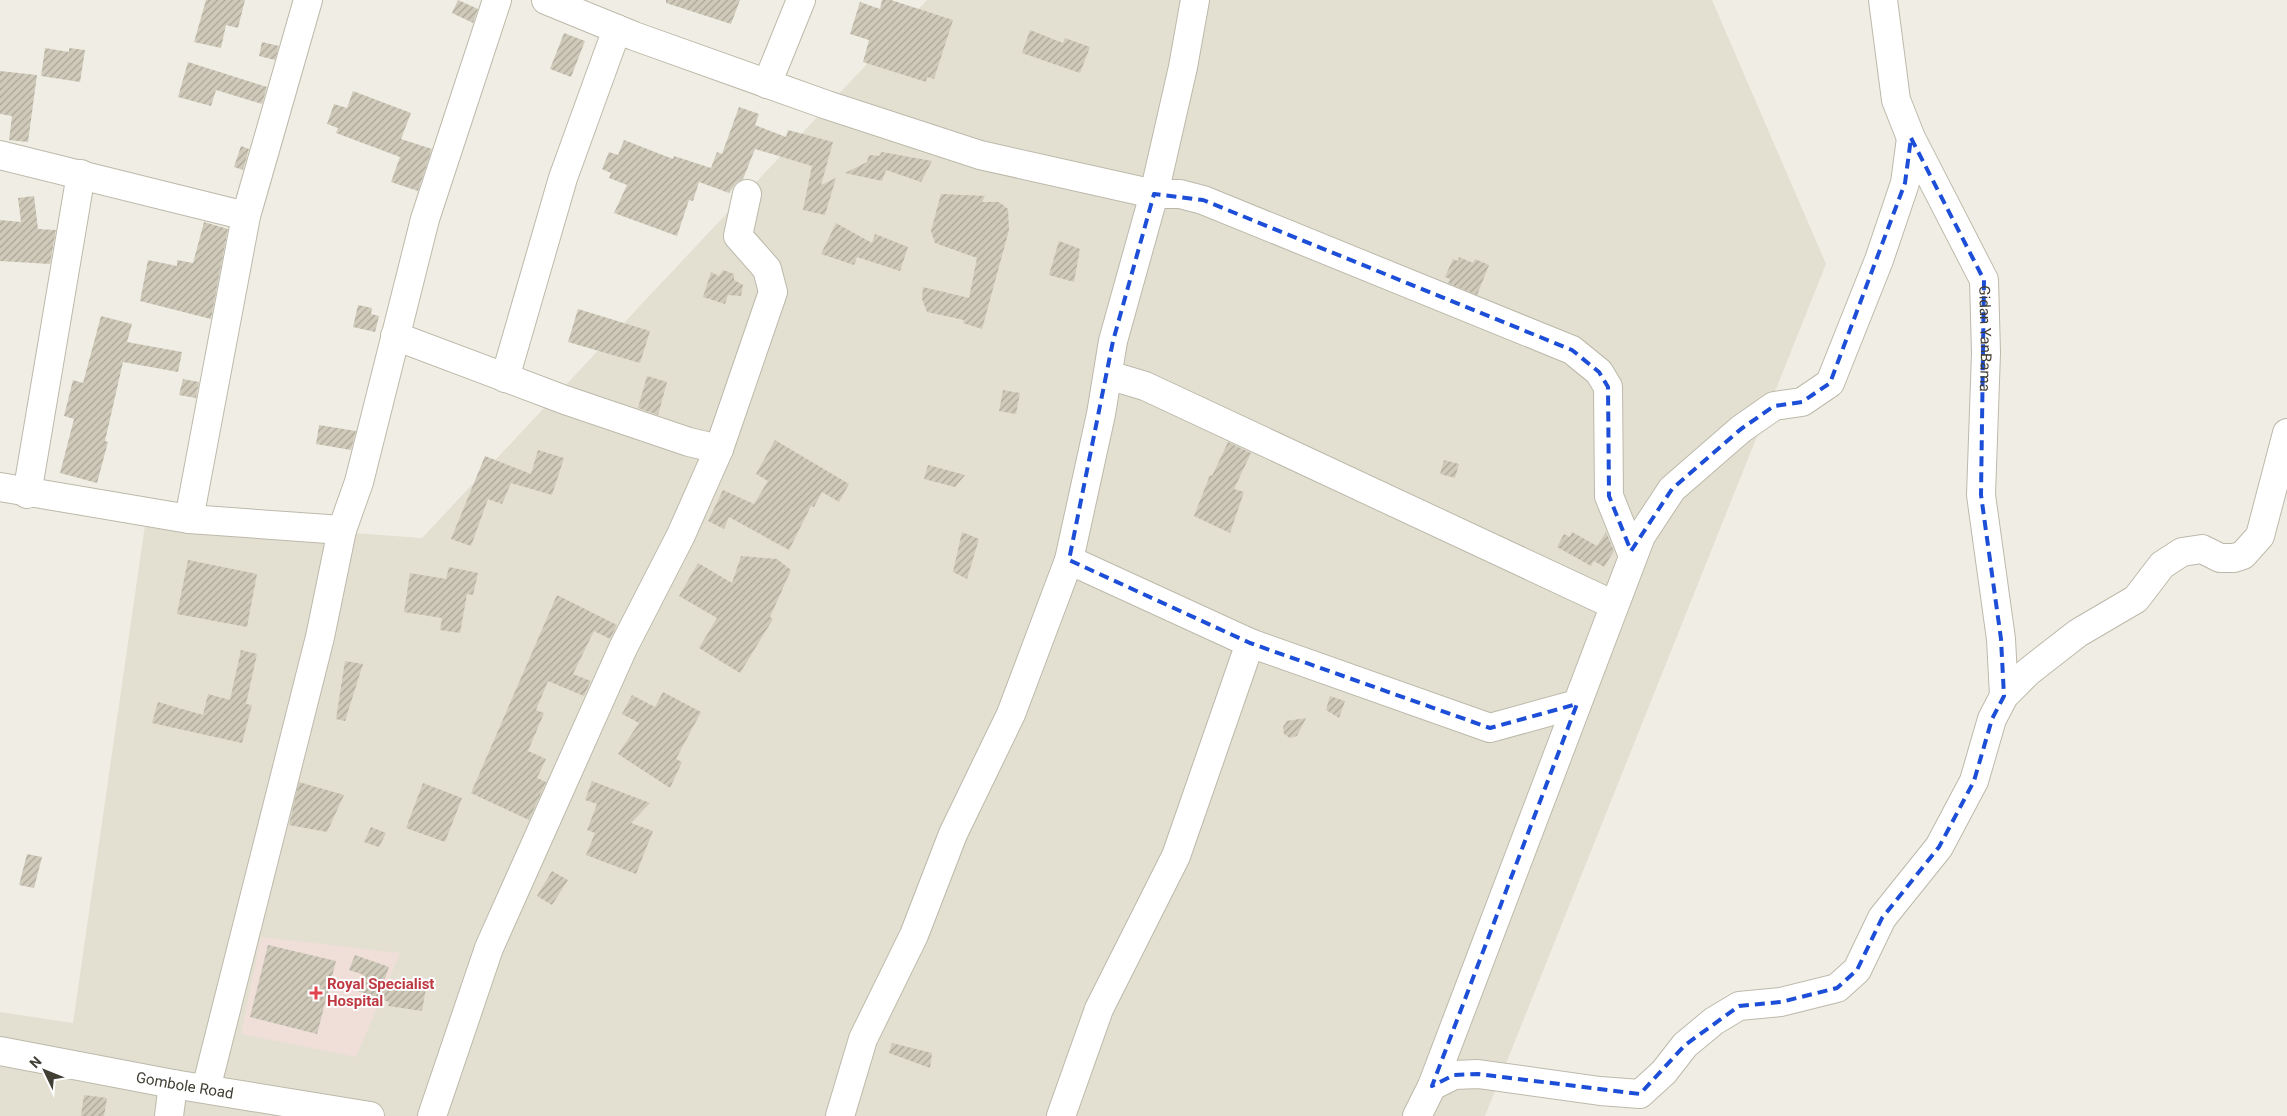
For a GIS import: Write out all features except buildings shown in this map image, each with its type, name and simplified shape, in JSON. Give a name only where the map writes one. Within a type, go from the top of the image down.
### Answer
[{"type":"street","points":[[189,519],[246,216],[308,0]]},
{"type":"street","points":[[206,1090],[320,637],[342,530],[359,482],[425,219],[497,0]]},
{"type":"street","points":[[546,0],[617,30],[767,84],[980,155],[1154,194],[1180,194],[1203,200],[1572,350],[1599,372],[1608,387],[1609,496],[1633,556]]},
{"type":"street","points":[[767,84],[801,0]]},
{"type":"street","points":[[840,1116],[863,1039],[914,935],[953,834],[1011,714],[1069,560],[1102,414],[1113,341],[1154,194],[1183,67],[1195,0]]},
{"type":"street","name":"Gidan YanBama","points":[[1883,0],[1896,100],[1911,138],[1984,280],[1986,353],[1981,495],[2001,638],[2004,696]]},
{"type":"street","points":[[505,378],[563,178],[617,30]]},
{"type":"street","points":[[1417,1116],[1432,1086],[1641,536],[1672,489],[1741,429],[1774,406],[1802,402],[1830,383],[1879,260],[1905,183],[1911,138]]},
{"type":"street","points":[[0,155],[246,216]]},
{"type":"street","points":[[27,494],[81,174]]},
{"type":"street","points":[[432,1116],[489,948],[623,648],[681,535],[719,449],[773,292],[767,269],[738,236],[747,194]]},
{"type":"street","points":[[395,336],[505,378],[689,442],[719,449]]},
{"type":"street","points":[[1108,374],[1145,386],[1614,605]]},
{"type":"street","points":[[1432,1086],[1454,1074],[1478,1074],[1600,1091],[1640,1094],[1664,1072],[1685,1045],[1714,1021],[1739,1006],[1781,1002],[1837,988],[1858,970],[1882,918],[1939,847],[1974,782],[1992,719],[2004,696],[2028,672],[2078,632],[2136,599],[2162,565],[2182,552],[2202,549],[2220,558],[2234,558],[2243,555],[2260,536],[2287,433]]},
{"type":"street","points":[[0,487],[27,494],[189,519],[342,530]]},
{"type":"street","points":[[1069,560],[1250,643],[1490,728],[1577,704]]},
{"type":"street","points":[[1061,1116],[1099,1009],[1176,856],[1250,643]]},
{"type":"street","name":"Gombole Road","points":[[0,1050],[206,1090],[256,1107],[370,1116]]},
{"type":"street","points":[[169,1116],[173,1084]]},
{"type":"highlighted area","points":[[1911,138],[1984,280],[1981,495],[2001,639],[2004,696],[1992,719],[1974,781],[1939,847],[1882,918],[1857,970],[1837,988],[1781,1002],[1739,1006],[1685,1045],[1640,1094],[1478,1074],[1454,1075],[1432,1086],[1577,704],[1490,728],[1250,643],[1069,560],[1113,341],[1154,194],[1203,200],[1572,350],[1599,372],[1608,387],[1609,496],[1631,551],[1672,489],[1741,429],[1774,406],[1802,402],[1830,383],[1905,183]]},
{"type":"shaded area","points":[[927,0],[1712,0],[1826,264],[1485,1116],[0,1116],[0,1012],[73,1023],[146,518],[422,538]]},
{"type":"shaded area","name":"Royal Specialist Hospital","points":[[261,937],[400,953],[356,1057],[241,1034]]},
{"type":"place","name":"Royal Specialist Hospital","points":[[316,993]]}]
